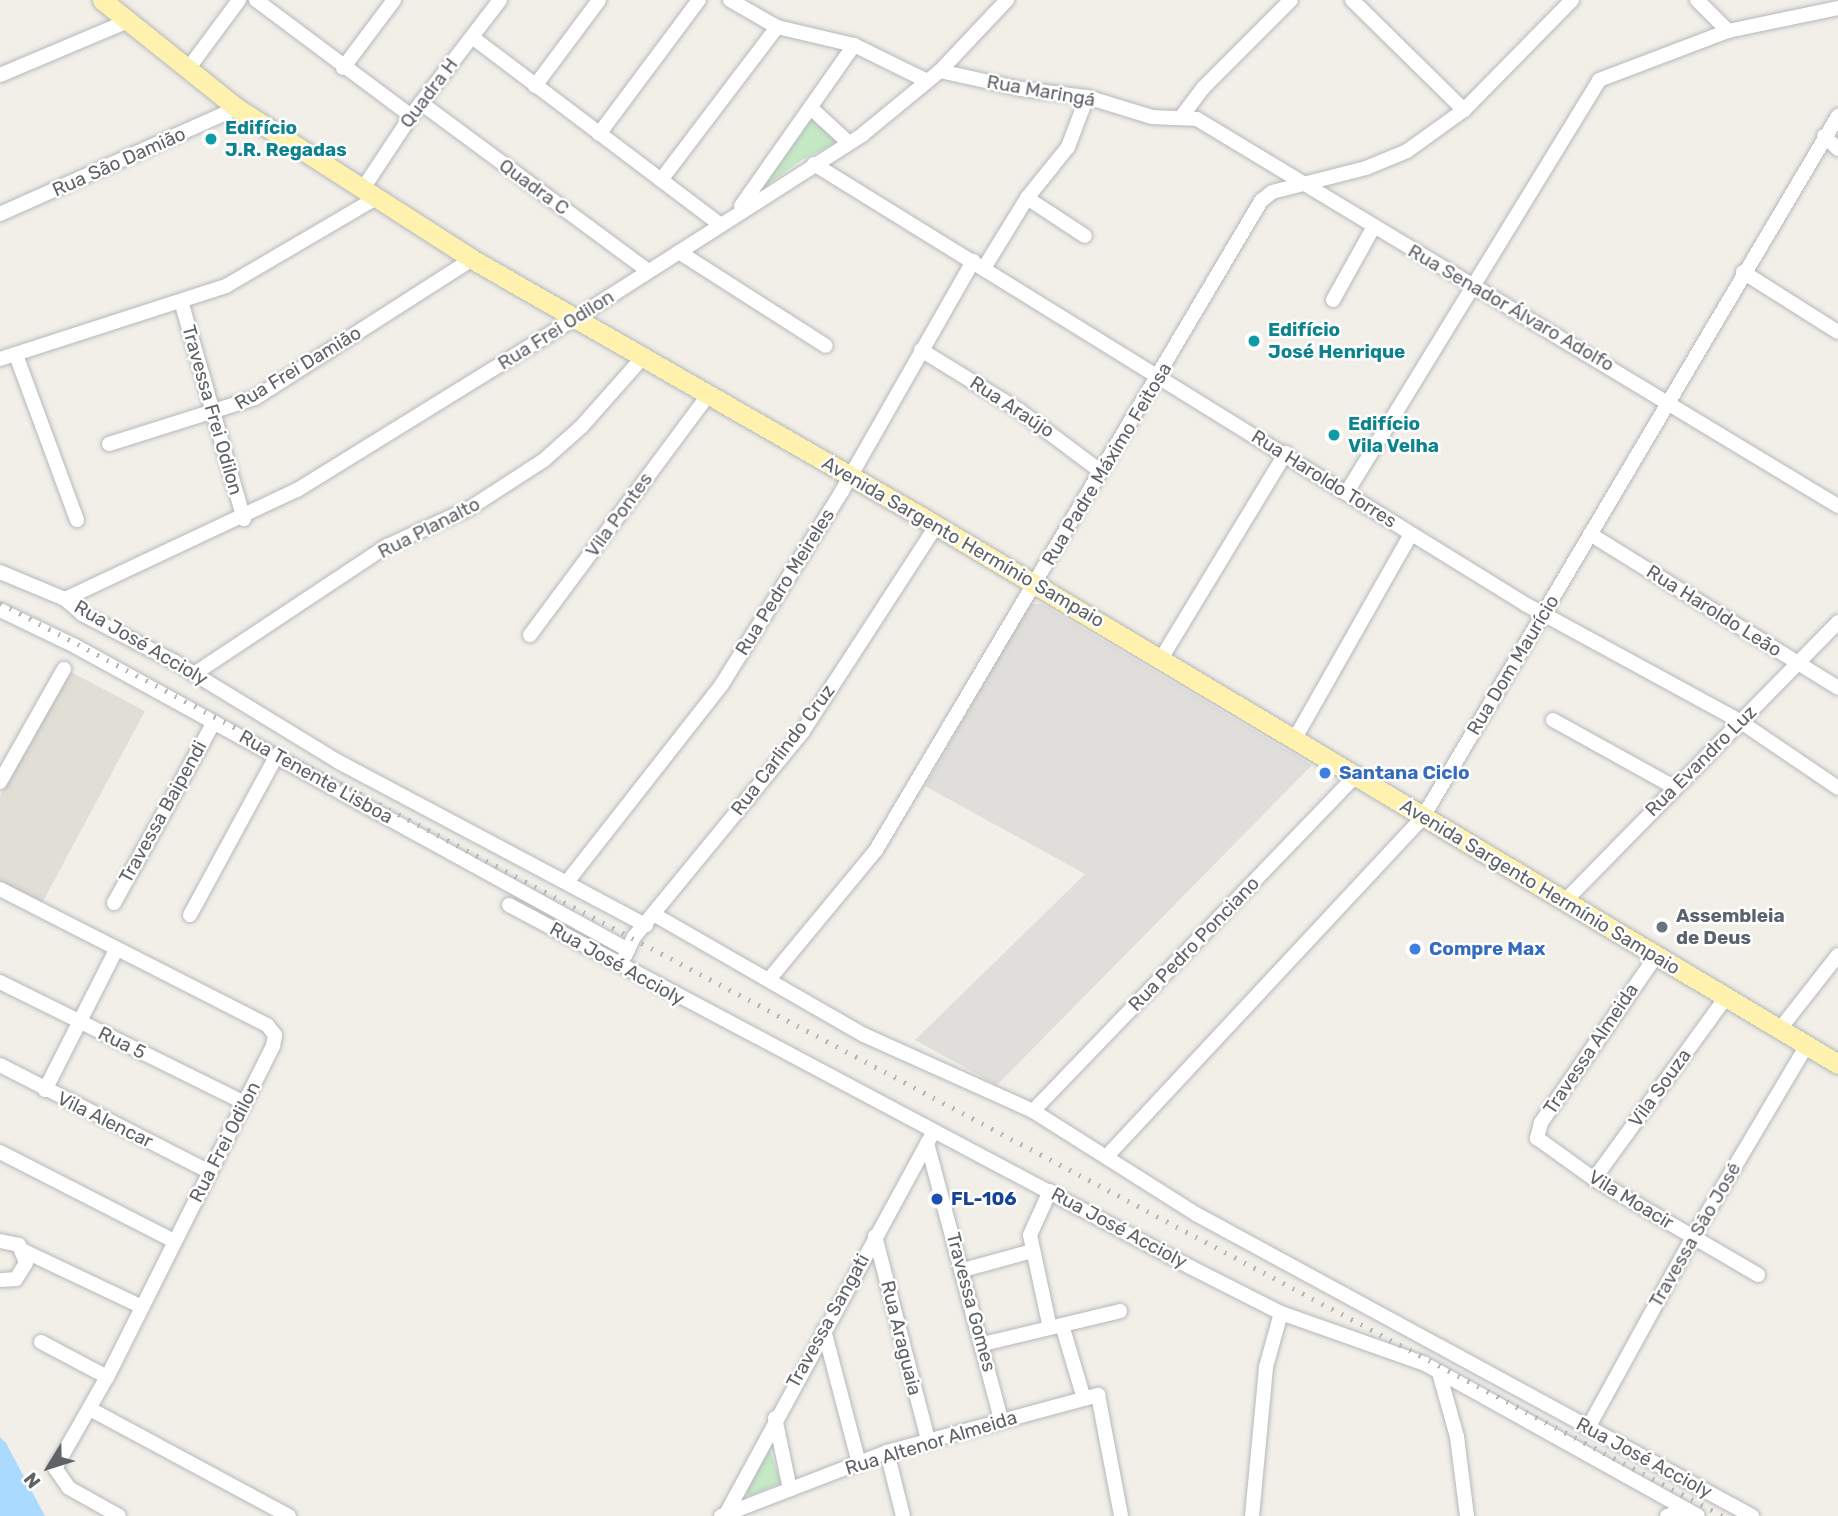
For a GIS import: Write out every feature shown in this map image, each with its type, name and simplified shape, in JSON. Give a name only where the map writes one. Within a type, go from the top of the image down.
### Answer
[{"type":"main road","name":"Avenida Sargento Hermínio Sampaio","points":[[102,0],[237,108],[472,260],[850,475],[1564,902],[1807,1045],[1836,1059]]},
{"type":"street","points":[[188,69],[239,0]]},
{"type":"street","points":[[256,0],[343,68],[411,116]]},
{"type":"street","name":"Quadra H","points":[[370,194],[411,116],[500,0]]},
{"type":"street","points":[[535,86],[599,0]]},
{"type":"street","points":[[599,134],[699,0]]},
{"type":"street","points":[[730,0],[776,27],[854,45],[925,80]]},
{"type":"street","name":"Rua Frei Odilon","points":[[65,599],[244,519],[341,466],[576,318],[849,143],[925,80],[940,71],[1007,0]]},
{"type":"street","points":[[1182,116],[1203,88],[1291,0]]},
{"type":"street","points":[[1352,0],[1464,110]]},
{"type":"street","name":"Rua Padre Máximo Feitosa","points":[[771,978],[876,850],[1035,585],[1100,470],[1160,376],[1261,201],[1272,192],[1387,161],[1464,110],[1572,0]]},
{"type":"street","points":[[1696,0],[1728,31]]},
{"type":"street","points":[[343,68],[390,2]]},
{"type":"street","points":[[1347,492],[1591,89],[1609,73],[1728,31],[1838,8]]},
{"type":"street","points":[[0,75],[128,21]]},
{"type":"street","points":[[662,180],[776,27]]},
{"type":"street","points":[[472,37],[721,225]]},
{"type":"street","points":[[736,213],[812,109],[854,45]]},
{"type":"street","name":"Rua Maringá","points":[[940,71],[1010,87],[1087,97],[1152,117],[1182,116]]},
{"type":"street","name":"Rua Pedro Meireles","points":[[567,882],[722,684],[850,475],[921,350],[978,265],[1068,147],[1087,97]]},
{"type":"street","name":"Quadra C","points":[[421,103],[648,271]]},
{"type":"street","name":"Rua São Damião","points":[[0,214],[237,108]]},
{"type":"street","points":[[812,109],[849,143]]},
{"type":"street","name":"Rua Senador Álvaro Adolfo","points":[[1182,116],[1197,119],[1373,228],[1474,284],[1667,400],[1838,506]]},
{"type":"street","name":"Rua Dom Maurício","points":[[1108,1155],[1423,817],[1667,400],[1838,116]]},
{"type":"street","points":[[1824,136],[1838,149]]},
{"type":"street","name":"Rua Haroldo Torres","points":[[814,164],[1286,453],[1525,604],[1544,611],[1741,722],[1838,788]]},
{"type":"street","points":[[0,359],[226,286],[370,194]]},
{"type":"street","points":[[1027,198],[1085,236]]},
{"type":"street","points":[[1333,300],[1373,228]]},
{"type":"street","points":[[679,252],[826,346]]},
{"type":"street","name":"Rua Frei Damião","points":[[109,444],[212,414],[255,398],[472,260]]},
{"type":"street","points":[[1743,272],[1838,332]]},
{"type":"street","name":"Travessa Frei Odilon","points":[[181,301],[244,519]]},
{"type":"street","name":"Rua Araújo","points":[[921,350],[1020,411],[1100,470]]},
{"type":"street","points":[[16,355],[77,520]]},
{"type":"street","name":"Rua Planalto","points":[[194,674],[387,547],[470,508],[544,460],[582,426],[643,357]]},
{"type":"street","name":"Vila Pontes","points":[[530,635],[708,395]]},
{"type":"street","points":[[1161,659],[1286,453]]},
{"type":"street","name":"Rua Carlindo Cruz","points":[[619,967],[628,950],[651,920],[803,731],[936,526]]},
{"type":"street","points":[[1294,740],[1411,534]]},
{"type":"street","name":"Rua Haroldo Leão","points":[[1590,534],[1838,688]]},
{"type":"street","name":"Rua José Accioly","points":[[0,572],[65,599],[82,614],[194,674],[337,761],[567,882],[771,978],[864,1035],[1033,1111],[1108,1155],[1196,1214],[1752,1516]]},
{"type":"street","name":"Rua Tenente Lisboa","points":[[0,610],[277,755],[628,950]]},
{"type":"street","name":"Rua Evandro Luz","points":[[1564,902],[1838,622]]},
{"type":"street","points":[[0,782],[64,669]]},
{"type":"street","points":[[1553,720],[1674,787]]},
{"type":"street","name":"Travessa Baipendi","points":[[114,903],[214,722]]},
{"type":"street","points":[[190,915],[277,755]]},
{"type":"street","name":"Rua Pedro Ponciano","points":[[1033,1111],[1354,777]]},
{"type":"street","name":"Rua Frei Odilon","points":[[0,889],[267,1025],[275,1035],[273,1046],[107,1377],[55,1468],[69,1488],[119,1516]]},
{"type":"street","name":"Rua José Accioly","points":[[509,905],[930,1138],[1050,1191],[1281,1313],[1425,1364],[1440,1376],[1691,1512]]},
{"type":"street","points":[[45,1090],[116,950]]},
{"type":"street","points":[[1780,1029],[1838,955]]},
{"type":"street","name":"Travessa Almeida","points":[[1542,1145],[1537,1139],[1541,1123],[1656,956]]},
{"type":"street","name":"Rua 5","points":[[0,982],[245,1103]]},
{"type":"street","name":"Vila Souza","points":[[1594,1179],[1726,997]]},
{"type":"street","name":"Travessa São José","points":[[1588,1428],[1693,1237],[1807,1045]]},
{"type":"street","name":"Vila Alencar","points":[[0,1065],[210,1172]]},
{"type":"street","name":"Travessa Sangati","points":[[726,1515],[775,1418],[930,1138]]},
{"type":"street","name":"Travessa Gomes","points":[[930,1138],[1001,1420]]},
{"type":"street","name":"Vila Moacir","points":[[1542,1145],[1594,1179],[1758,1275]]},
{"type":"street","points":[[0,1152],[174,1241]]},
{"type":"street","points":[[1050,1191],[1030,1235],[1032,1251],[1056,1326],[1084,1399]]},
{"type":"street","name":"Rua Araguaia","points":[[875,1236],[928,1440]]},
{"type":"street","points":[[0,1241],[13,1242],[23,1250],[142,1307]]},
{"type":"street","points":[[0,1280],[21,1275],[26,1263],[23,1250]]},
{"type":"street","points":[[962,1270],[1032,1251]]},
{"type":"street","points":[[983,1344],[1120,1311]]},
{"type":"street","points":[[1252,1516],[1266,1367],[1281,1313]]},
{"type":"street","points":[[824,1330],[859,1463]]},
{"type":"street","points":[[41,1342],[107,1377]]},
{"type":"street","points":[[1440,1376],[1457,1437],[1467,1516]]},
{"type":"street","name":"Rua Altenor Almeida","points":[[726,1515],[887,1452],[1098,1395],[1121,1516]]},
{"type":"street","points":[[90,1409],[289,1516]]},
{"type":"street","points":[[775,1418],[790,1489]]},
{"type":"street","points":[[887,1452],[903,1516]]},
{"type":"street","points":[[1667,1516],[1691,1512]]},
{"type":"shaded area","points":[[1029,604],[1042,604],[1312,765],[997,1085],[915,1040],[1085,874],[925,786]]},
{"type":"shaded area","points":[[67,670],[145,711],[41,905],[0,882],[0,796]]},
{"type":"green space","points":[[810,117],[840,141],[800,161],[755,194]]},
{"type":"green space","points":[[769,1447],[781,1483],[749,1496],[745,1491]]},
{"type":"water","points":[[0,1437],[6,1443],[45,1516],[0,1516]]},
{"type":"railway","points":[[0,603],[1723,1516]]},
{"type":"place","name":"Edifício J.R. Regadas","points":[[211,139]]},
{"type":"place","name":"Edifício José Henrique","points":[[1254,341]]},
{"type":"place","name":"Edifício Vila Velha","points":[[1334,435]]},
{"type":"place","name":"Santana Ciclo","points":[[1325,773]]},
{"type":"place","name":"Assembleia de Deus","points":[[1662,927]]},
{"type":"place","name":"Compre Max","points":[[1415,949]]},
{"type":"place","name":"FL-106","points":[[937,1199]]}]
